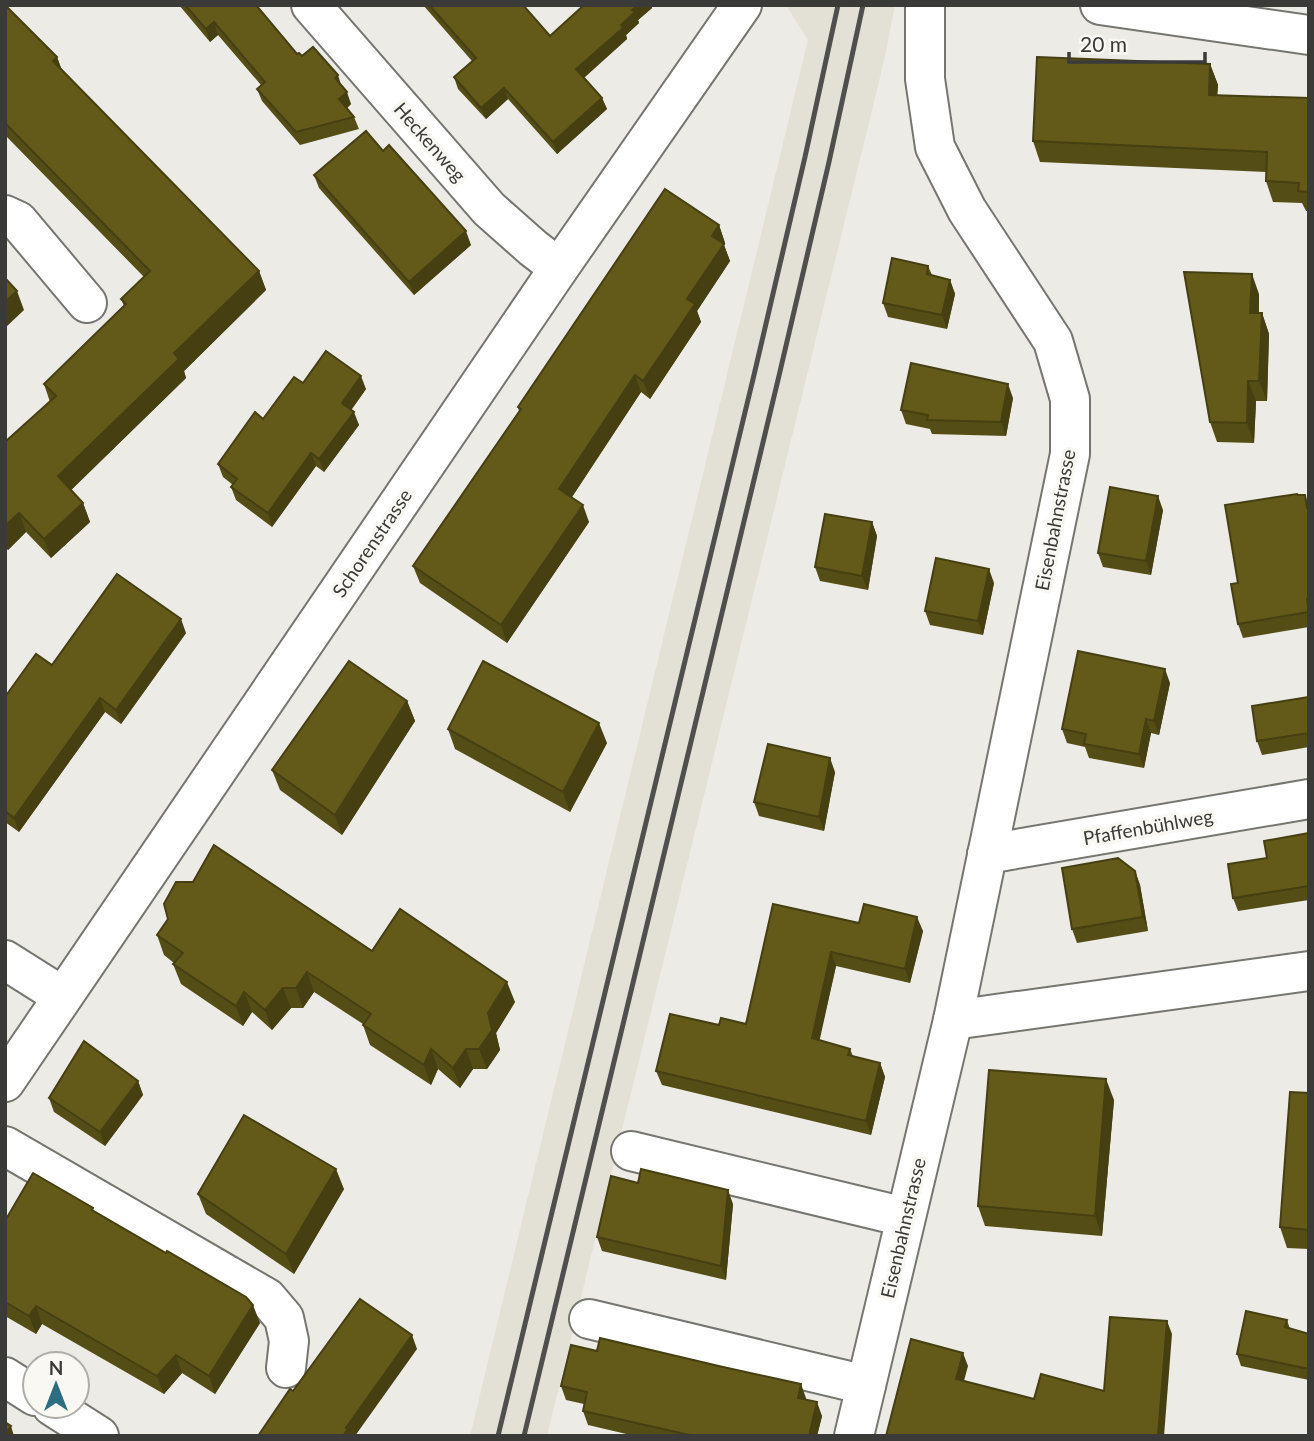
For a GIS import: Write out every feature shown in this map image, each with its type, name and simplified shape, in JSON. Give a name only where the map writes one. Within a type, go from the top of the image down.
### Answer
[{"type":"street","name":"Heckenweg","points":[[311,5],[489,209],[559,268]]},
{"type":"street","name":"Schorenstrasse","points":[[5,1082],[559,268],[742,5]]},
{"type":"street","name":"Eisenbahnstrasse","points":[[854,1436],[953,1020],[1070,454],[1070,399],[1053,341],[967,210],[934,147],[925,79],[925,5]]},
{"type":"street","points":[[1100,5],[1309,36]]},
{"type":"street","points":[[5,215],[18,221],[87,303]]},
{"type":"street","name":"Pfaffenbühlweg","points":[[988,854],[1309,799]]},
{"type":"street","points":[[5,960],[62,996]]},
{"type":"street","points":[[953,1020],[1309,971]]},
{"type":"street","points":[[5,1146],[267,1298],[284,1318],[289,1341],[286,1368]]},
{"type":"street","points":[[631,1151],[905,1217]]},
{"type":"street","points":[[589,1319],[866,1385]]},
{"type":"street","points":[[5,1377],[21,1387]]},
{"type":"street","points":[[74,1420],[99,1436]]},
{"type":"shaded area","points":[[786,5],[895,5],[884,61],[547,1436],[470,1436],[808,40]]},
{"type":"building","points":[[5,5],[57,57],[53,61],[259,271],[174,353],[179,359],[58,476],[83,503],[44,539],[19,513],[5,526],[5,442],[56,396],[44,384],[126,304],[121,299],[150,271],[5,123]]},
{"type":"building","points":[[185,5],[256,5],[297,54],[302,56],[313,47],[338,75],[335,78],[347,92],[339,99],[354,117],[296,132],[257,89],[265,82],[214,22],[206,29]]},
{"type":"building","points":[[429,5],[523,5],[550,36],[584,5],[637,5],[632,10],[635,12],[621,25],[623,28],[576,69],[602,98],[553,142],[504,88],[481,108],[454,77],[476,58]]},
{"type":"building","points":[[1037,57],[1210,64],[1209,95],[1309,98],[1309,192],[1298,191],[1299,183],[1266,181],[1267,152],[1033,141]]},
{"type":"building","points":[[366,131],[383,151],[389,145],[466,231],[409,282],[314,175]]},
{"type":"building","points":[[665,189],[719,225],[712,236],[724,244],[687,299],[695,304],[643,381],[635,375],[559,489],[583,505],[501,625],[413,566],[521,409],[518,407]]},
{"type":"building","points":[[892,258],[928,266],[927,274],[950,280],[942,315],[883,303]]},
{"type":"building","points":[[1184,272],[1252,274],[1250,313],[1262,313],[1259,381],[1248,381],[1247,423],[1210,422]]},
{"type":"building","points":[[5,278],[17,291],[5,302]]},
{"type":"building","points":[[326,351],[361,376],[342,403],[354,412],[319,459],[311,453],[268,513],[231,487],[237,479],[218,464],[255,412],[263,419],[294,377],[303,383]]},
{"type":"building","points":[[911,363],[1008,384],[1001,422],[927,420],[928,415],[901,410]]},
{"type":"building","points":[[1110,487],[1158,496],[1146,561],[1098,553]]},
{"type":"building","points":[[1305,495],[1309,508],[1309,612],[1238,624],[1231,584],[1238,583],[1225,505]]},
{"type":"building","points":[[825,514],[872,522],[862,576],[815,567]]},
{"type":"building","points":[[936,558],[989,569],[978,621],[925,611]]},
{"type":"building","points":[[117,574],[181,619],[116,710],[100,698],[14,818],[5,811],[5,697],[36,654],[52,665]]},
{"type":"building","points":[[1078,651],[1165,669],[1154,721],[1146,719],[1139,754],[1084,744],[1086,734],[1062,729]]},
{"type":"building","points":[[349,661],[407,701],[335,815],[272,770]]},
{"type":"building","points":[[483,661],[599,723],[563,792],[448,729]]},
{"type":"building","points":[[1309,697],[1309,733],[1257,741],[1252,706]]},
{"type":"building","points":[[768,744],[830,758],[819,817],[754,802]]},
{"type":"building","points":[[1309,833],[1309,886],[1233,898],[1228,864],[1267,858],[1264,841]]},
{"type":"building","points":[[214,845],[372,951],[400,909],[507,982],[488,1013],[492,1030],[479,1049],[466,1049],[453,1068],[431,1049],[424,1065],[363,1025],[371,1014],[307,972],[296,988],[283,988],[265,1010],[244,992],[236,1006],[173,964],[183,953],[157,935],[168,919],[164,904],[176,882],[193,882]]},
{"type":"building","points":[[1118,858],[1135,871],[1143,917],[1072,929],[1062,868]]},
{"type":"building","points":[[773,904],[859,923],[864,904],[917,917],[905,969],[831,952],[812,1038],[850,1049],[848,1055],[880,1063],[866,1121],[656,1071],[670,1014],[719,1025],[721,1018],[746,1024]]},
{"type":"building","points":[[84,1041],[138,1081],[100,1132],[49,1098]]},
{"type":"building","points":[[989,1070],[1106,1079],[1095,1216],[978,1206]]},
{"type":"building","points":[[1290,1092],[1309,1093],[1309,1230],[1280,1227]]},
{"type":"building","points":[[244,1115],[336,1169],[286,1254],[198,1194]]},
{"type":"building","points":[[641,1169],[728,1190],[721,1266],[597,1237],[611,1176],[638,1183]]},
{"type":"building","points":[[33,1173],[93,1208],[92,1210],[246,1297],[253,1305],[209,1376],[176,1355],[157,1376],[36,1306],[29,1316],[5,1302],[5,1221]]},
{"type":"building","points":[[360,1299],[412,1335],[343,1436],[258,1436],[290,1389],[293,1391]]},
{"type":"building","points":[[1246,1311],[1287,1320],[1285,1327],[1309,1334],[1309,1369],[1237,1354]]},
{"type":"building","points":[[1110,1317],[1167,1321],[1158,1436],[886,1436],[911,1339],[963,1353],[956,1379],[1034,1399],[1041,1374],[1104,1391]]},
{"type":"building","points":[[600,1338],[801,1384],[798,1398],[817,1402],[809,1436],[694,1436],[583,1411],[587,1392],[561,1386],[571,1345],[597,1351]]},
{"type":"building","points":[[5,1422],[11,1426],[5,1434]]},
{"type":"railway","points":[[498,1436],[754,375],[838,5]]},
{"type":"railway","points":[[524,1436],[778,380],[863,5]]}]
